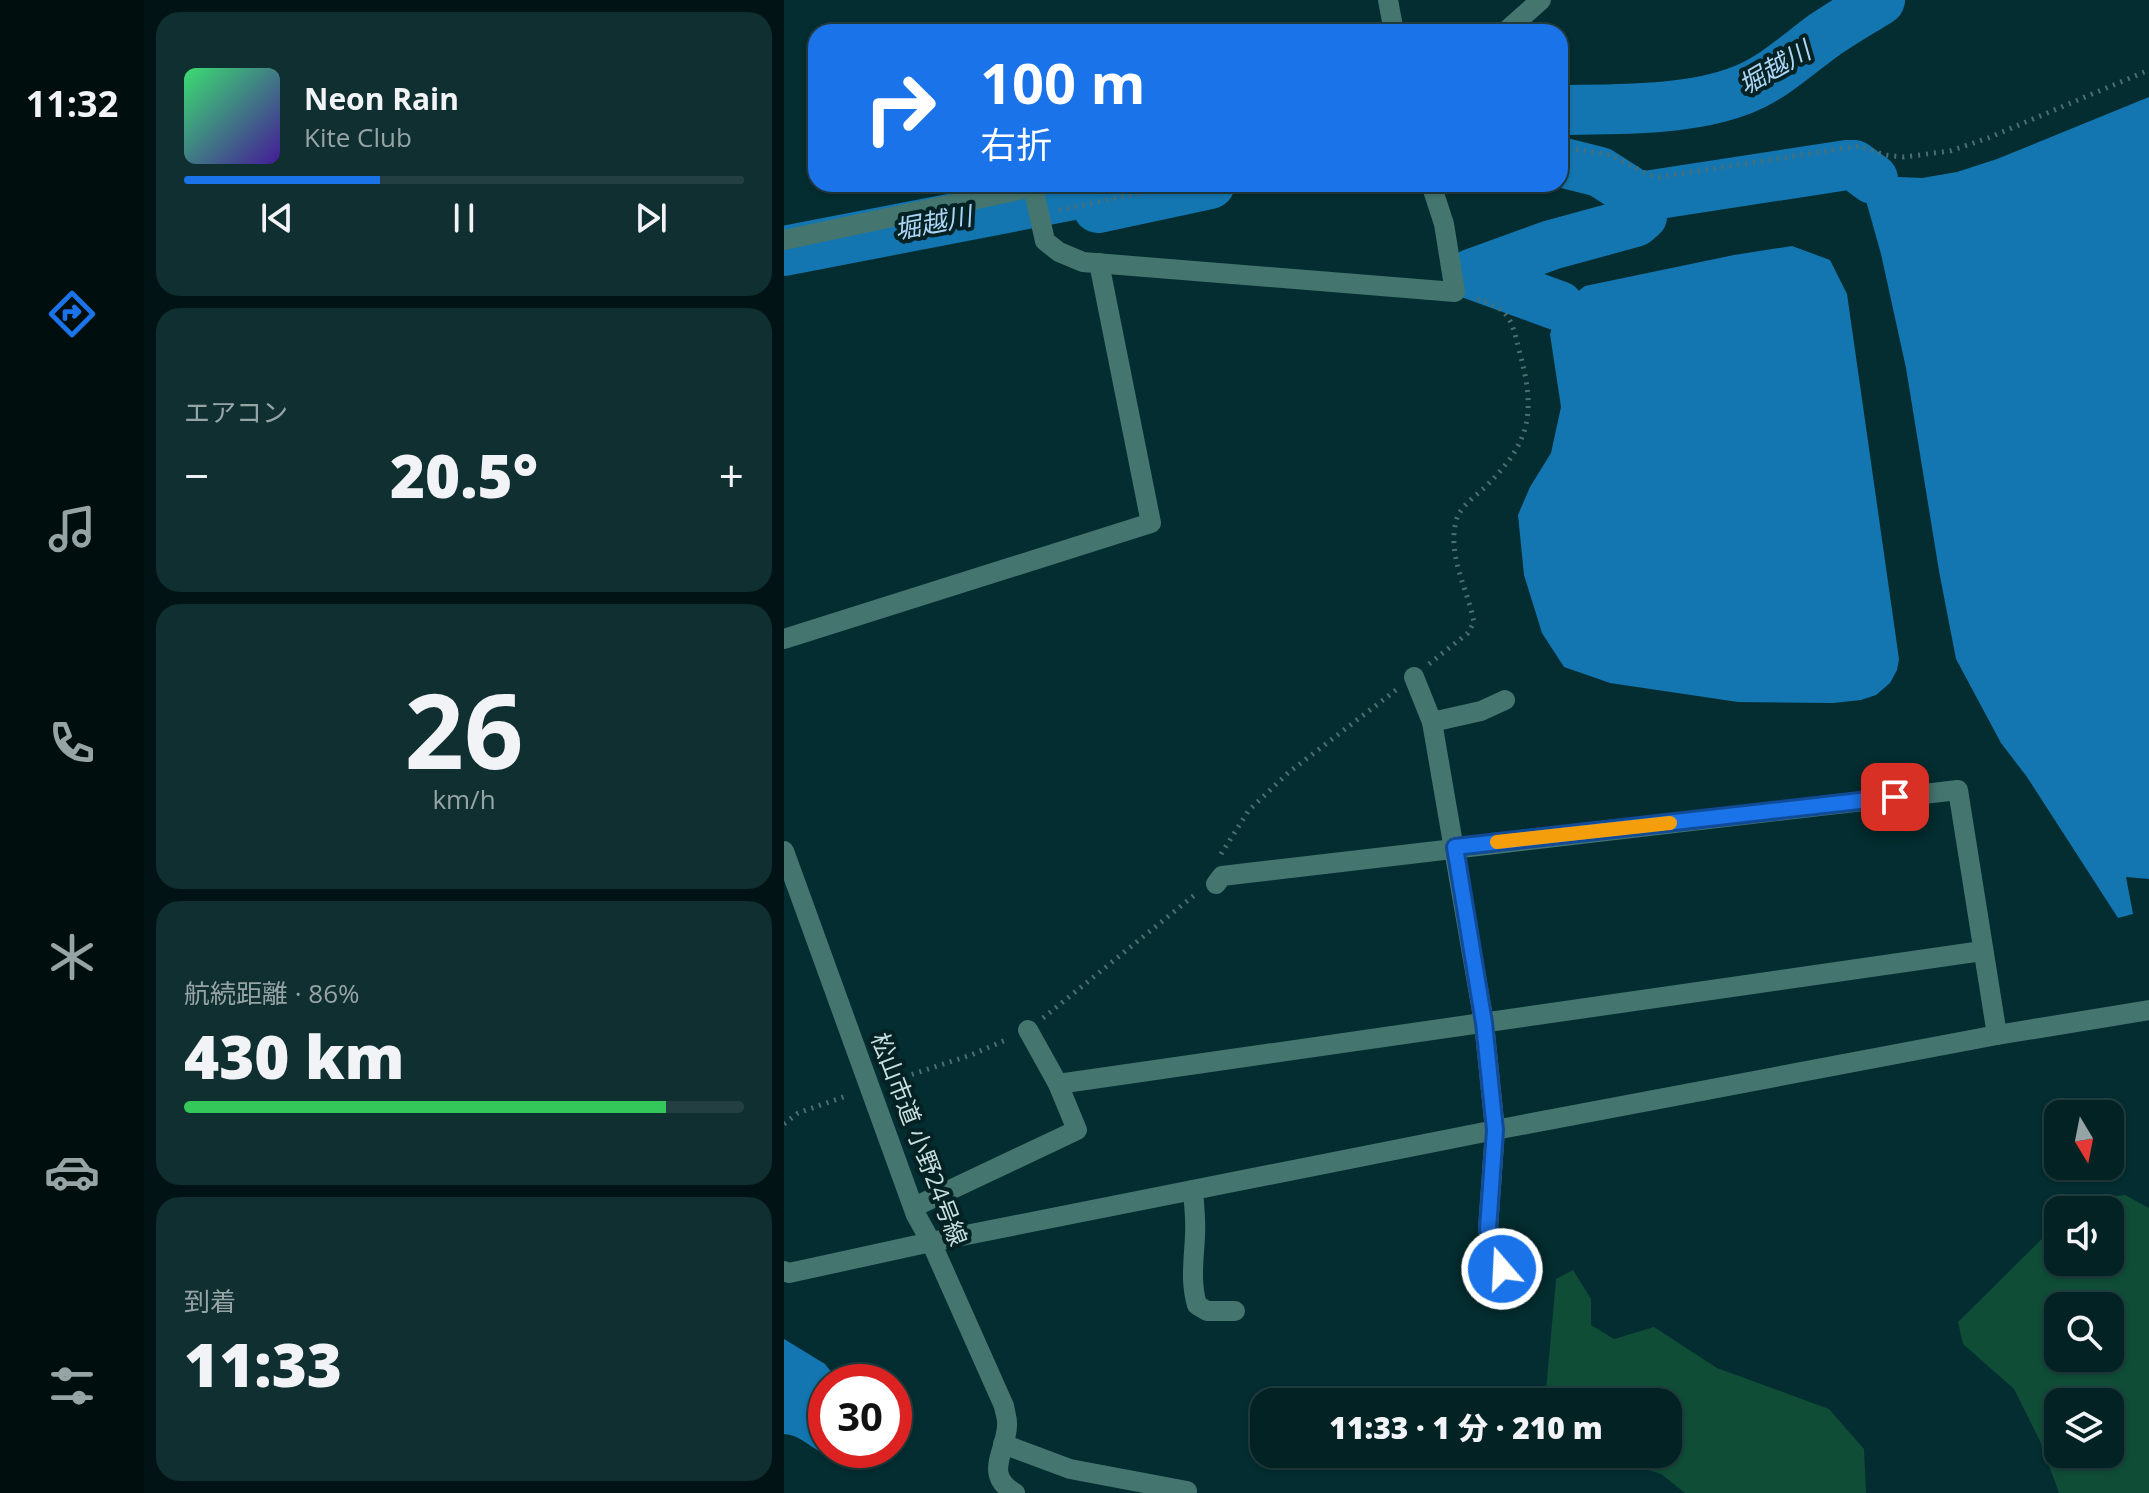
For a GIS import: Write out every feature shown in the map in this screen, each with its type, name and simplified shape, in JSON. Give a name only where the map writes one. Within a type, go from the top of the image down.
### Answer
[{"type":"street","points":[[1388,0],[1392,24]]},
{"type":"street","points":[[1514,24],[1541,0]]},
{"type":"street","points":[[784,240],[1038,198],[1045,241],[1059,252],[1083,262],[1455,292],[1444,224],[1434,192]]},
{"type":"street","points":[[784,639],[1151,523],[1099,263]]},
{"type":"street","points":[[1414,677],[1432,722],[1484,1023],[1495,1130],[1488,1229],[1499,1250],[1505,1287]]},
{"type":"street","points":[[1432,722],[1481,711],[1505,700]]},
{"type":"street","points":[[1211,877],[1958,790],[1997,1035]]},
{"type":"street","name":"松山市道 小野24号線","points":[[784,851],[914,1207],[1004,1406],[1008,1425],[997,1462],[999,1477],[1015,1493]]},
{"type":"street","points":[[1058,1084],[1982,951]]},
{"type":"street","points":[[784,1271],[789,1273],[1495,1130],[1997,1035],[2149,1010]]},
{"type":"street","points":[[914,1207],[1077,1130],[1058,1084],[1028,1030]]},
{"type":"street","points":[[1193,1190],[1196,1231],[1192,1280],[1197,1305],[1207,1311],[1235,1311]]},
{"type":"street","points":[[1003,1444],[1070,1469],[1187,1491]]},
{"type":"path","points":[[1568,148],[1611,155],[1649,175],[1660,177],[1859,146],[1885,155],[1927,155],[1988,138],[2149,70]]},
{"type":"path","points":[[1038,198],[1101,192]]},
{"type":"path","points":[[784,1124],[798,1113],[971,1055],[1028,1030],[1198,892],[1211,877],[1249,810],[1288,773],[1414,677],[1458,641],[1474,622],[1455,547],[1455,524],[1464,506],[1486,487],[1526,432],[1530,399],[1511,321],[1498,305],[1455,292]]},
{"type":"green space","points":[[2125,1195],[2149,1208],[2149,1493],[2059,1493],[2050,1468],[2124,1468],[2124,1388],[2044,1388],[2044,1452],[2014,1389],[1963,1344],[1958,1322],[2044,1237],[2044,1276],[2124,1276],[2124,1196],[2117,1196]]},
{"type":"green space","points":[[1573,1270],[1591,1299],[1591,1325],[1614,1339],[1654,1327],[1717,1368],[1829,1409],[1864,1449],[1866,1493],[1685,1493],[1661,1474],[1642,1468],[1682,1468],[1682,1388],[1546,1388],[1556,1279]]},
{"type":"water","points":[[2149,97],[2149,879],[2126,877],[2133,914],[2118,918],[2027,777],[2001,743],[1956,659],[1906,368],[1881,254],[1863,190],[1876,176],[1922,178],[1957,172],[1997,159]]},
{"type":"water","points":[[1792,246],[1830,260],[1847,294],[1899,659],[1890,683],[1876,695],[1861,700],[1833,703],[1738,702],[1610,683],[1564,667],[1542,633],[1524,575],[1518,515],[1530,487],[1551,453],[1561,407],[1550,334],[1559,306],[1585,286]]},
{"type":"water","points":[[784,1339],[825,1364],[808,1364],[808,1444],[784,1434]]},
{"type":"waterway","name":"堀越川","points":[[1568,110],[1676,105],[1742,90],[1774,73],[1823,36],[1880,0]]},
{"type":"waterway","points":[[1568,164],[1600,172],[1639,197],[1847,165],[1854,165],[1873,179]]},
{"type":"waterway","name":"堀越川","points":[[784,251],[1089,192]]},
{"type":"waterway","points":[[1098,208],[1173,192]]},
{"type":"waterway","points":[[1559,306],[1471,274],[1551,245],[1635,222],[1642,216],[1639,197]]},
{"type":"slow traffic","points":[[1497,842],[1670,823]]},
{"type":"route","points":[[1502,1269],[1499,1250],[1488,1229],[1495,1130],[1484,1023],[1455,847],[1895,797]]}]
